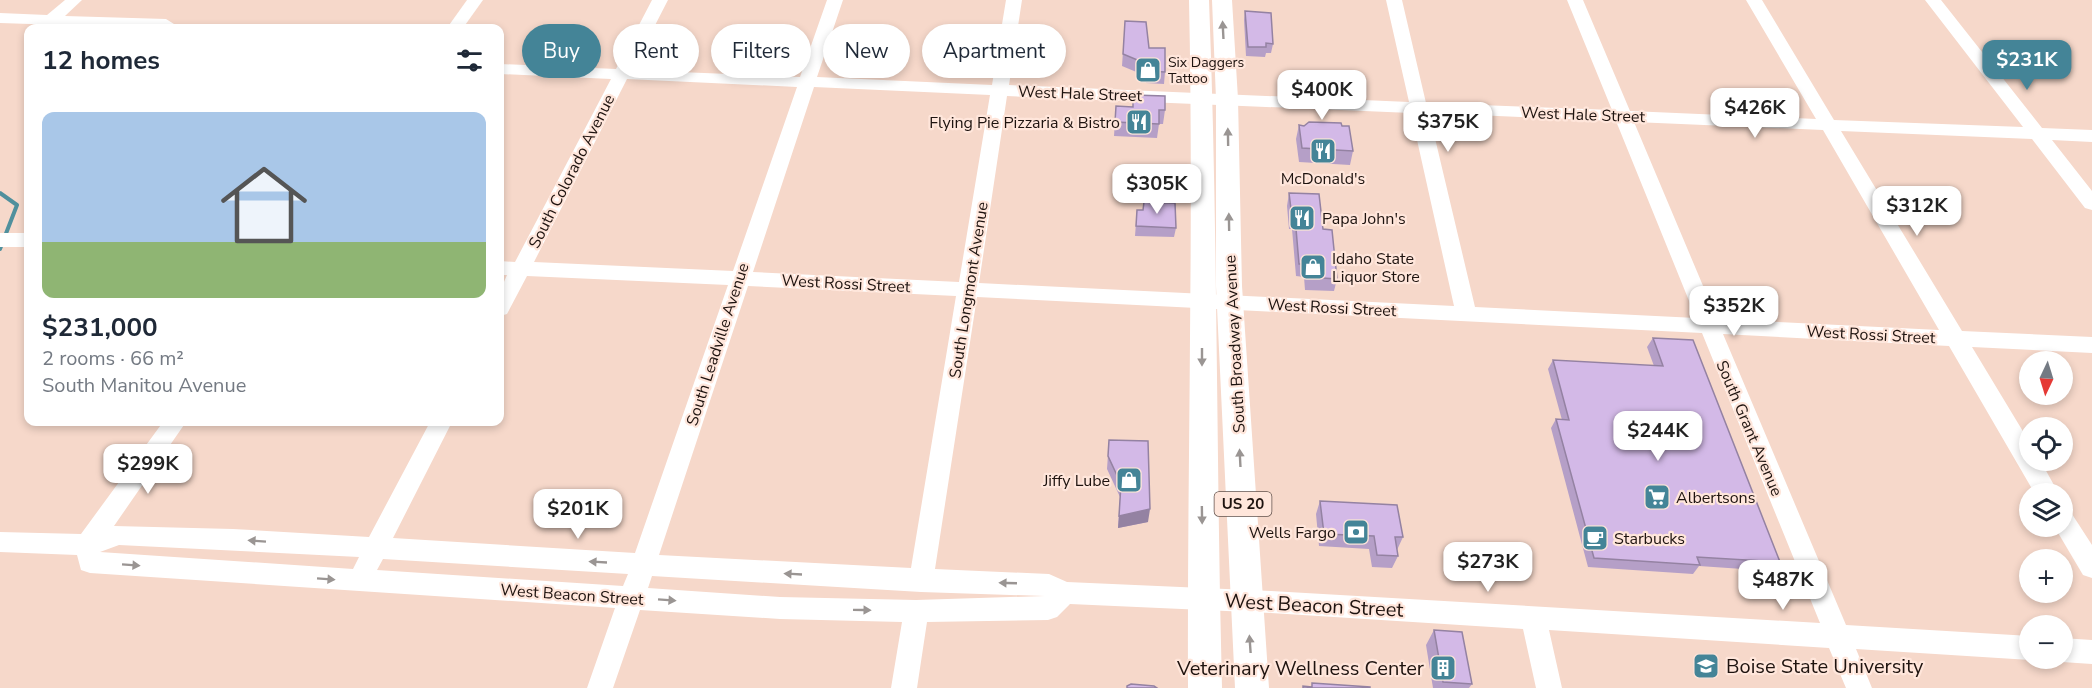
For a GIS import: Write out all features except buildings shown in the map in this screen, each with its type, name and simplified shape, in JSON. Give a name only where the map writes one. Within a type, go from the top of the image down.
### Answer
[{"type":"main road","name":"South Broadway Avenue","points":[[1199,0],[1215,99]]},
{"type":"main road","name":"South Broadway Avenue","points":[[1204,688],[1202,598],[1216,301],[1215,99],[1222,0]]},
{"type":"main road","name":"South Broadway Avenue","points":[[1216,301],[1248,601],[1252,688]]},
{"type":"street","points":[[51,20],[74,0]]},
{"type":"street","points":[[458,24],[475,0]]},
{"type":"street","name":"South Colorado Avenue","points":[[647,24],[660,0]]},
{"type":"street","name":"South Leadville Avenue","points":[[600,688],[644,565],[739,278],[835,0]]},
{"type":"street","name":"South Longmont Avenue","points":[[921,581],[1014,0]]},
{"type":"street","points":[[1394,0],[1466,314]]},
{"type":"street","name":"South Grant Avenue","points":[[1575,0],[1858,688]]},
{"type":"street","points":[[1754,0],[2041,483]]},
{"type":"street","points":[[1933,0],[2092,204]]},
{"type":"street","points":[[0,18],[166,24]]},
{"type":"street","name":"West Hale Street","points":[[504,69],[613,74]]},
{"type":"street","name":"West Hale Street","points":[[699,77],[2092,136]]},
{"type":"street","name":"South Colorado Avenue","points":[[504,301],[619,78]]},
{"type":"street","points":[[0,240],[24,240]]},
{"type":"street","name":"West Rossi Street","points":[[504,268],[2092,345]]},
{"type":"street","points":[[87,545],[173,426]]},
{"type":"street","points":[[359,581],[439,426]]},
{"type":"street","name":"West Beacon Street","points":[[0,542],[87,545],[119,535],[233,539],[921,581],[1049,585],[1065,593],[1202,598],[2019,647]]},
{"type":"street","points":[[2073,536],[2092,567]]},
{"type":"street","name":"West Beacon Street","points":[[87,545],[90,562],[780,608],[916,611],[1048,609],[1065,593]]},
{"type":"street","points":[[904,688],[916,611]]},
{"type":"street","points":[[1533,617],[1549,688]]},
{"type":"street","points":[[2073,651],[2092,652]]},
{"type":"waterway","points":[[0,193],[17,205],[0,249]]},
{"type":"place","name":"Six Daggers Tattoo","points":[[1148,70]]},
{"type":"place","name":"Flying Pie Pizzaria & Bistro","points":[[1139,122]]},
{"type":"place","name":"McDonald's","points":[[1323,151]]},
{"type":"place","name":"Papa John's","points":[[1302,218]]},
{"type":"place","name":"Idaho State Liquor Store","points":[[1313,267]]},
{"type":"place","name":"Jiffy Lube","points":[[1129,480]]},
{"type":"place","name":"Albertsons","points":[[1657,497]]},
{"type":"place","name":"Wells Fargo","points":[[1356,532]]},
{"type":"place","name":"Starbucks","points":[[1595,538]]},
{"type":"place","name":"Boise State University","points":[[1706,666]]},
{"type":"place","name":"Veterinary Wellness Center","points":[[1443,668]]}]
